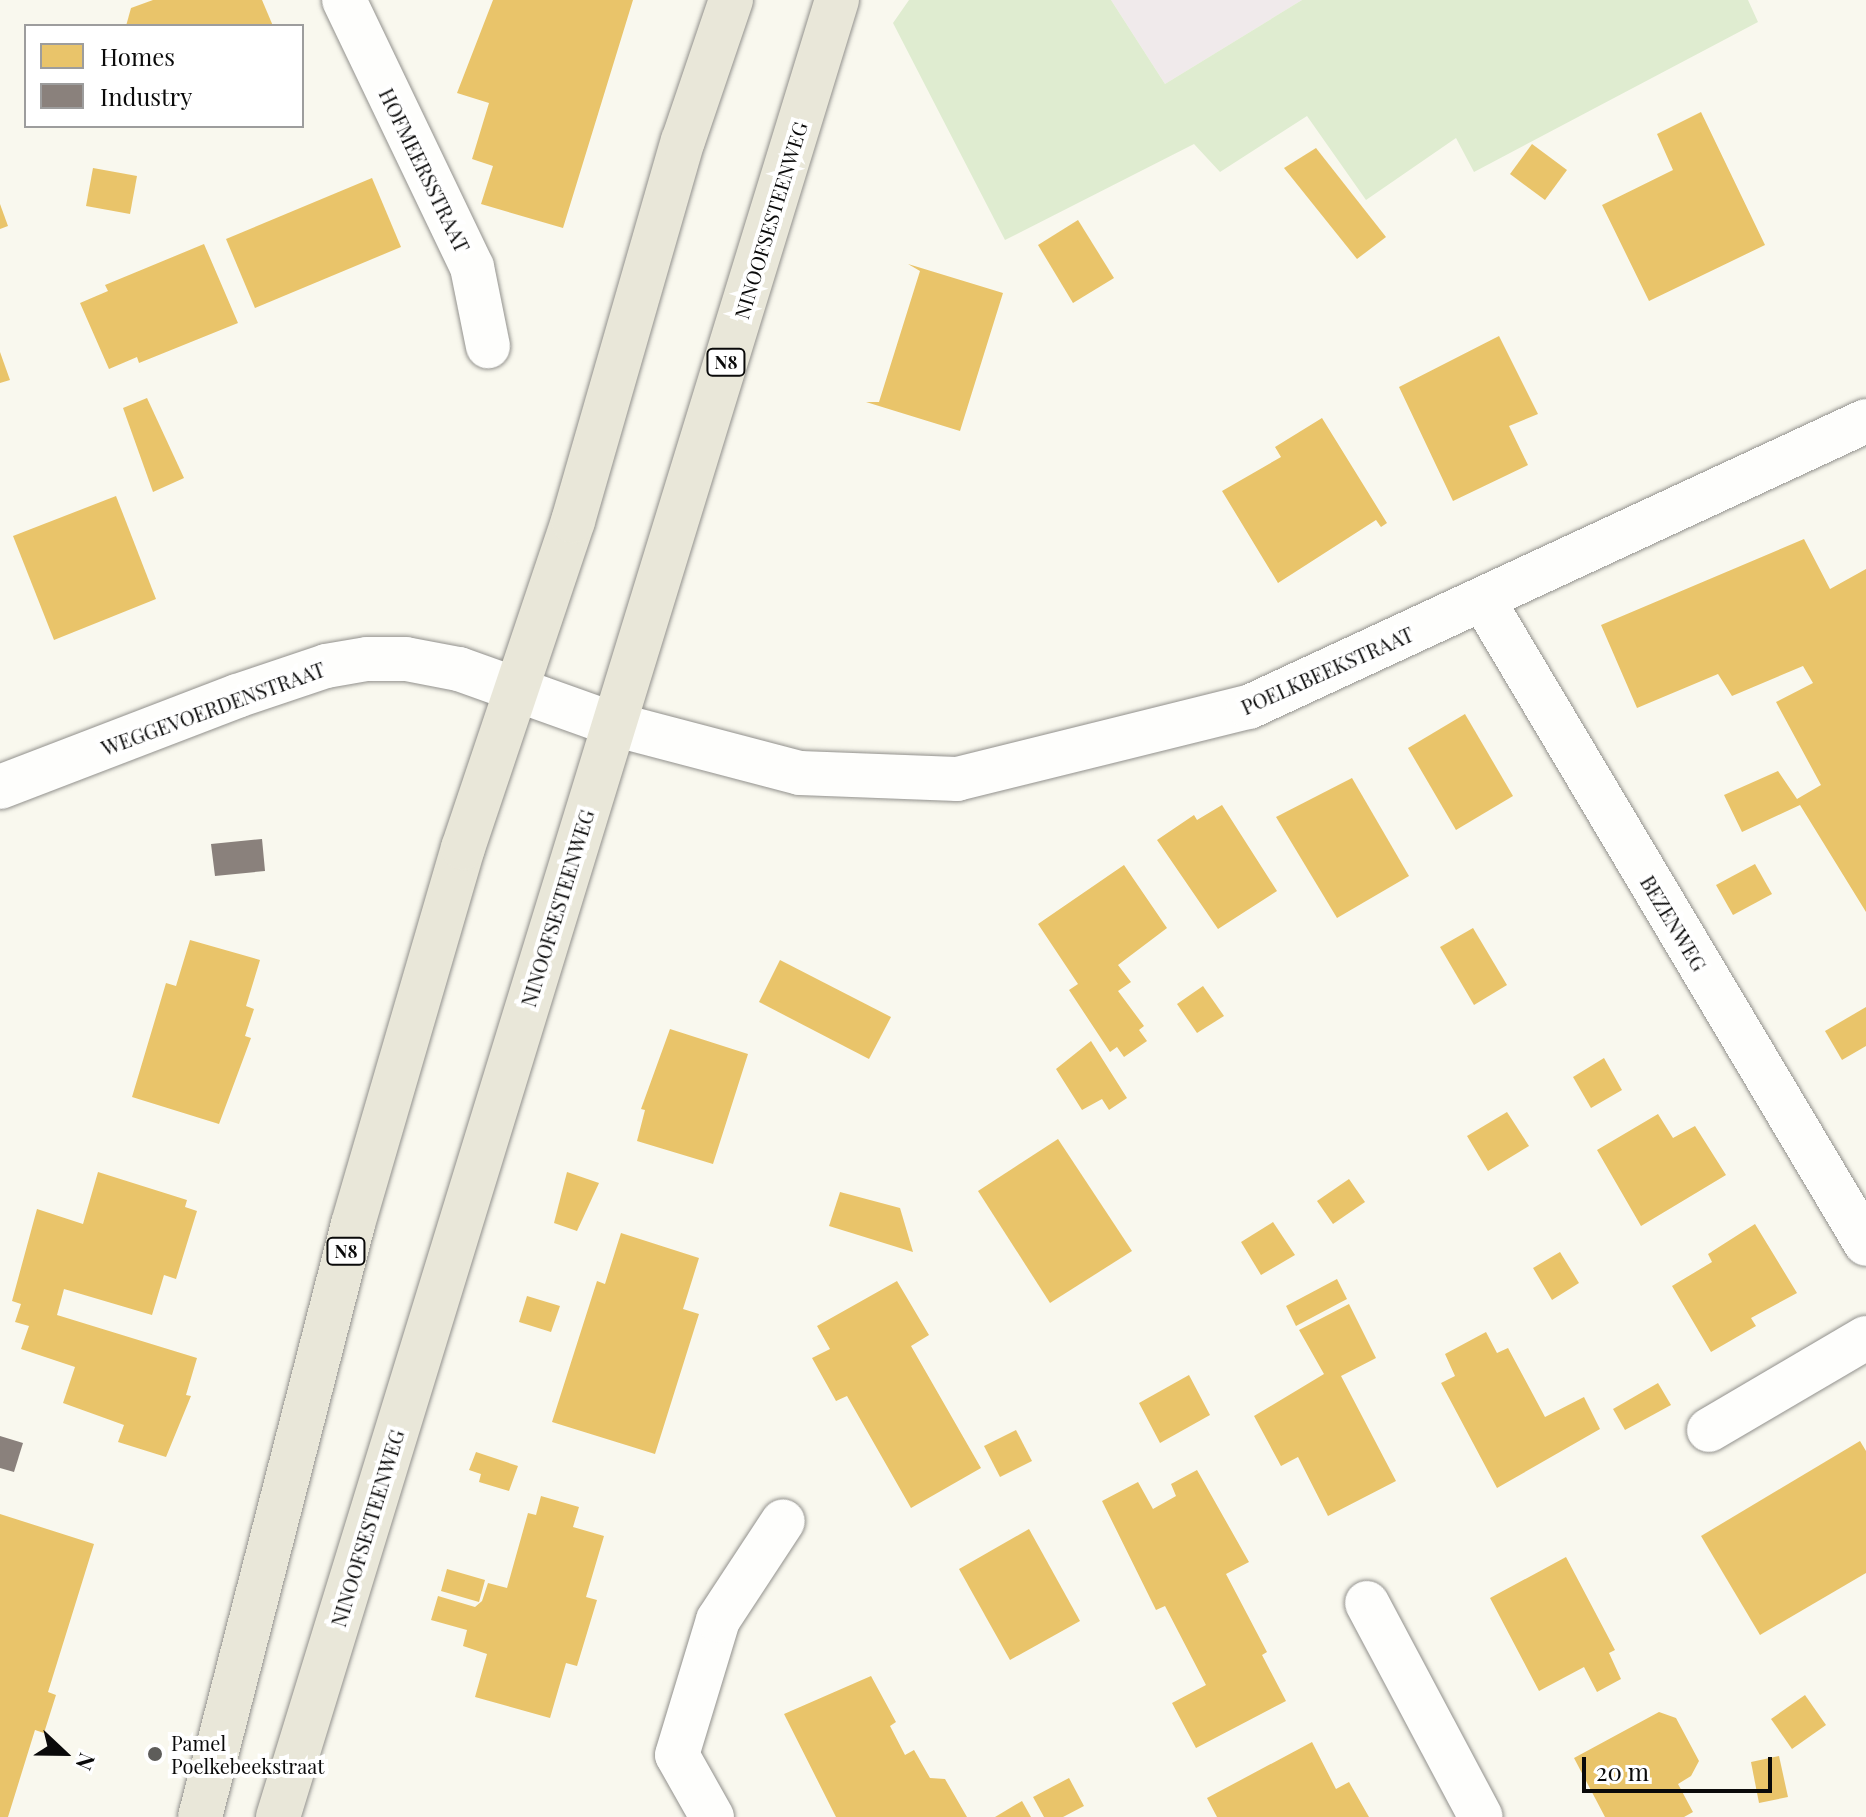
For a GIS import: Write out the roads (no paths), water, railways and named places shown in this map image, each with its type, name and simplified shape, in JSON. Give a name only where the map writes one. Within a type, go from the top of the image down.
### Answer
[{"type":"main road","name":"N8","points":[[200,1817],[353,1224],[513,691],[573,521],[683,141],[731,0]]},
{"type":"main road","name":"NINOOFSESTEENWEG","points":[[278,1817],[837,0]]},
{"type":"street","name":"HOFMEERSSTRAAT","points":[[344,0],[472,267],[488,346]]},
{"type":"street","name":"POELKBEEKSTRAAT","points":[[613,724],[800,773],[957,779],[1249,707],[1866,421]]},
{"type":"street","name":"BEZENWEG","points":[[1483,600],[1866,1244]]},
{"type":"street","name":"WEGGEVOERDENSTRAAT","points":[[0,787],[326,666],[406,659],[459,669],[513,691],[613,724]]},
{"type":"street","points":[[1709,1430],[1866,1338]]},
{"type":"street","points":[[712,1817],[677,1755],[718,1620],[783,1521]]},
{"type":"street","points":[[1367,1603],[1481,1817]]},
{"type":"place","name":"Pamel Poelkebeekstraat","points":[[155,1754]]}]
